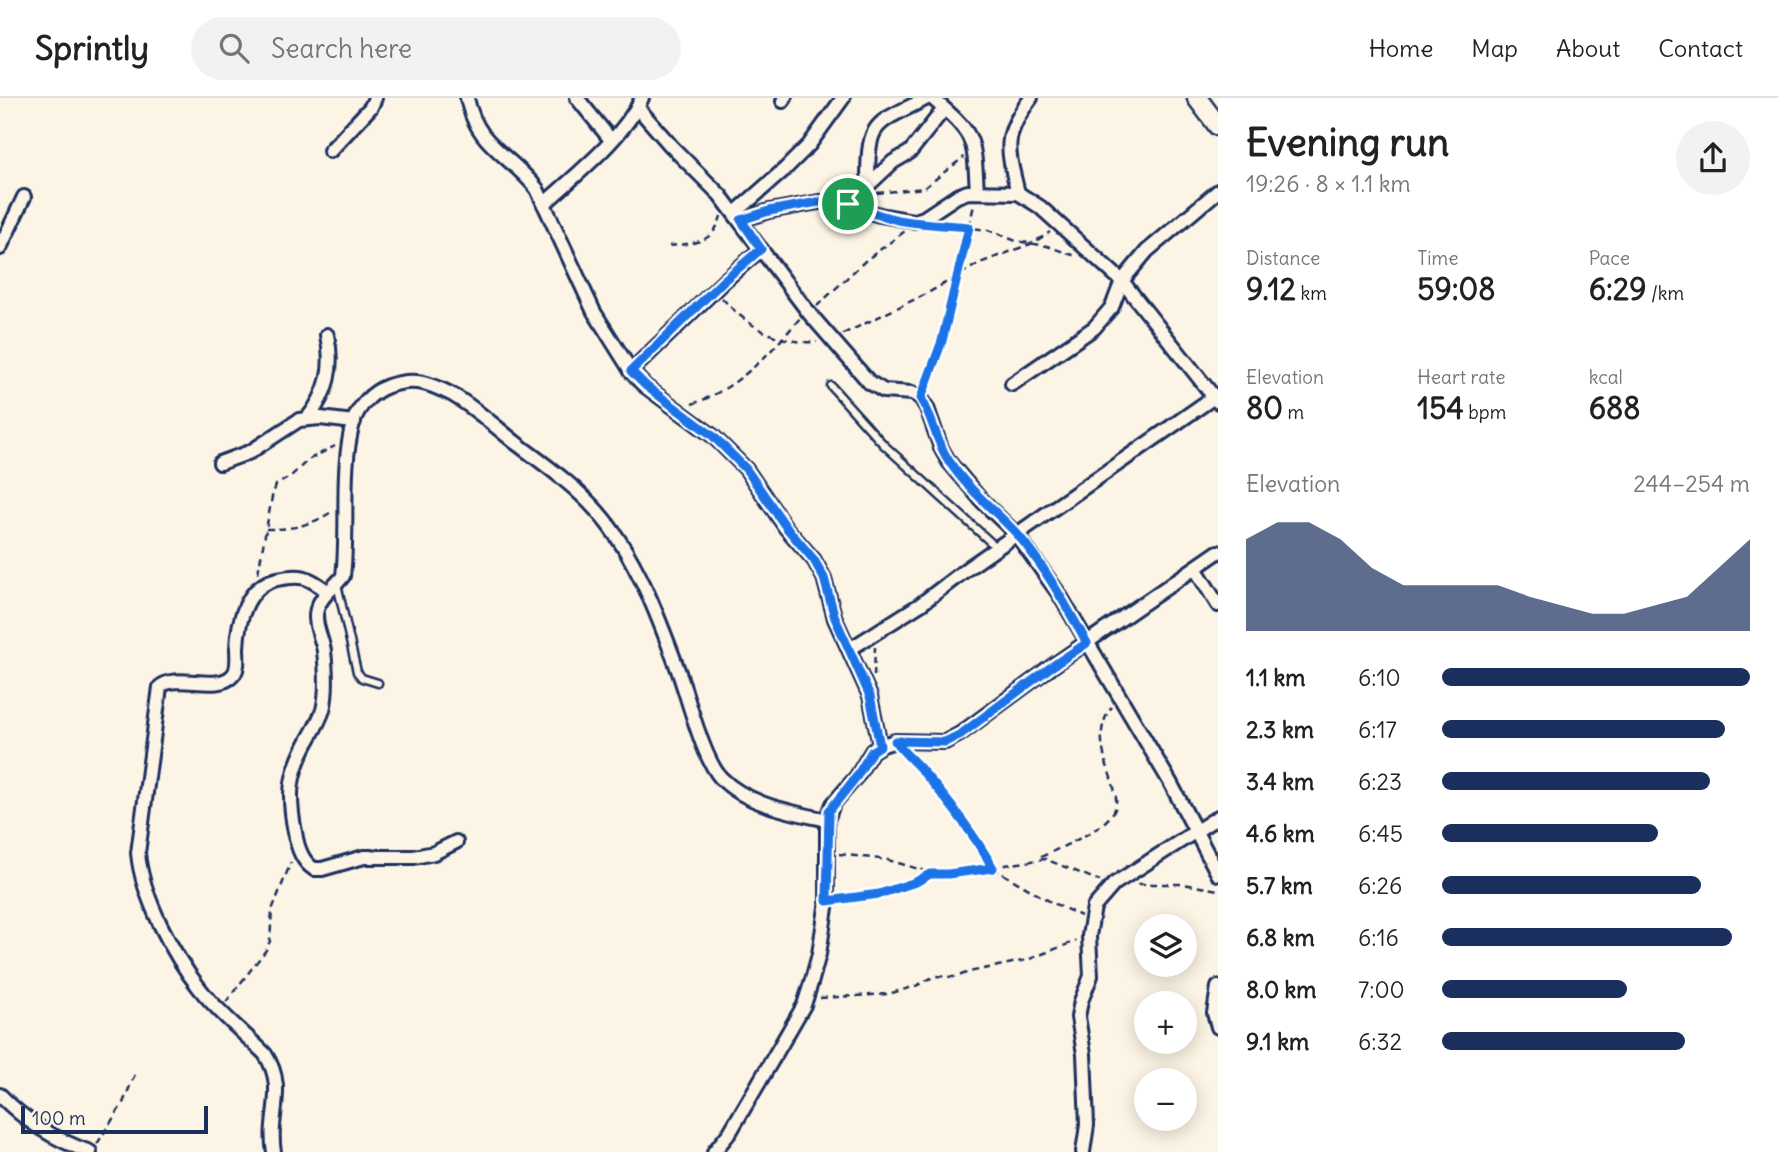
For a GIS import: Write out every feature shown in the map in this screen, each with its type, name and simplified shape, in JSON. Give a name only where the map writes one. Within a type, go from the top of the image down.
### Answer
[{"type":"main road","points":[[1197,98],[1218,126]]},
{"type":"street","points":[[330,151],[371,107],[375,98]]},
{"type":"street","points":[[467,98],[482,137],[528,178],[544,204],[594,312],[631,371],[675,409],[713,436],[746,469],[786,527],[814,560],[824,578],[835,618],[870,696],[880,746]]},
{"type":"street","points":[[577,98],[611,140]]},
{"type":"street","points":[[734,212],[809,145],[843,98]]},
{"type":"street","points":[[868,184],[869,142],[873,131],[881,122],[930,98],[966,128],[974,150],[977,192]]},
{"type":"street","points":[[1018,193],[1008,142],[1018,116],[1031,98]]},
{"type":"street","points":[[544,204],[611,140],[640,103],[734,212],[830,339],[876,388],[912,393],[921,398],[949,462],[982,501],[1017,535],[1059,594],[1198,832],[1218,874]]},
{"type":"street","points":[[852,200],[893,162],[910,152],[944,108]]},
{"type":"street","points":[[1012,384],[1100,322],[1112,307],[1122,281],[1147,251],[1218,191]]},
{"type":"street","points":[[734,212],[769,211],[852,200],[880,215],[917,222],[957,196],[977,192],[1018,193],[1040,206],[1122,281],[1216,400],[997,548],[875,635],[850,649]]},
{"type":"street","points":[[0,248],[24,197]]},
{"type":"street","points":[[631,371],[761,249]]},
{"type":"street","points":[[307,419],[320,401],[329,380],[331,362],[327,335]]},
{"type":"street","points":[[456,842],[435,853],[414,858],[364,857],[322,869],[309,866],[297,846],[289,798],[301,754],[323,709],[324,652],[316,617],[332,587],[342,576],[354,422],[362,405],[377,390],[404,381],[419,381],[436,386],[460,399],[564,480],[598,511],[640,578],[677,668],[705,751],[719,776],[732,787],[779,809],[827,820]]},
{"type":"street","points":[[220,463],[250,452],[292,423],[307,419],[354,422]]},
{"type":"street","points":[[718,1150],[804,1005],[819,954],[827,901],[827,820],[833,804],[857,776],[872,751],[895,741],[945,742],[961,734],[1051,667],[1218,552]]},
{"type":"street","points":[[1195,568],[1218,605]]},
{"type":"street","points":[[274,1152],[273,1123],[277,1097],[276,1076],[272,1065],[265,1054],[201,990],[168,937],[142,876],[138,853],[160,687],[168,682],[214,682],[233,675],[236,669],[240,622],[252,593],[258,586],[294,576],[332,587]]},
{"type":"street","points":[[1083,1152],[1087,1125],[1084,1054],[1078,1017],[1091,976],[1089,936],[1094,907],[1099,898],[1114,884],[1218,817]]},
{"type":"street","points":[[1218,986],[1214,1013],[1218,1027]]},
{"type":"street","points":[[0,1095],[38,1129],[71,1146],[90,1152]]},
{"type":"lane","points":[[831,386],[884,445],[997,548]]},
{"type":"lane","points":[[332,587],[357,672],[362,678],[378,683]]},
{"type":"path","points":[[852,200],[924,188],[974,150]]},
{"type":"path","points":[[921,398],[942,341],[977,192]]},
{"type":"path","points":[[669,246],[693,243],[712,236],[734,212]]},
{"type":"path","points":[[675,409],[698,402],[736,382],[784,339],[800,317],[809,313],[883,246],[917,222],[988,230],[1016,241],[1059,249],[1106,266]]},
{"type":"path","points":[[715,290],[746,322],[766,334],[810,342],[830,339],[926,294],[980,263],[1033,243],[1060,225]]},
{"type":"path","points":[[258,586],[260,561],[276,485],[317,455],[351,439]]},
{"type":"path","points":[[266,528],[279,529],[309,524],[323,518],[346,501]]},
{"type":"path","points":[[870,696],[874,682],[875,635]]},
{"type":"path","points":[[828,852],[888,860],[930,874],[948,874],[1038,859],[1092,831],[1114,812],[1116,804],[1105,760],[1102,733],[1109,710],[1120,698]]},
{"type":"path","points":[[895,741],[960,816],[993,868],[1068,911],[1091,920]]},
{"type":"path","points":[[219,1010],[266,950],[270,941],[272,910],[297,846]]},
{"type":"path","points":[[1038,859],[1049,860],[1094,880],[1114,884],[1183,884],[1218,890]]},
{"type":"path","points":[[827,901],[879,894],[916,882],[930,874]]},
{"type":"path","points":[[804,1005],[827,996],[888,994],[916,986],[935,976],[956,977],[1027,960],[1089,936]]},
{"type":"path","points":[[90,1152],[123,1102],[135,1074]]},
{"type":"route","points":[[818,202],[848,204],[900,220],[969,227],[942,341],[921,398],[949,462],[962,480],[1017,535],[1036,559],[1087,643],[961,734],[945,742],[895,741],[960,816],[993,868],[930,874],[916,882],[879,894],[827,901],[829,811],[846,792],[872,751],[880,746],[870,696],[835,618],[824,578],[803,545],[786,527],[746,469],[713,436],[675,409],[631,371],[723,281],[761,249],[741,220],[769,211],[818,202]]}]
